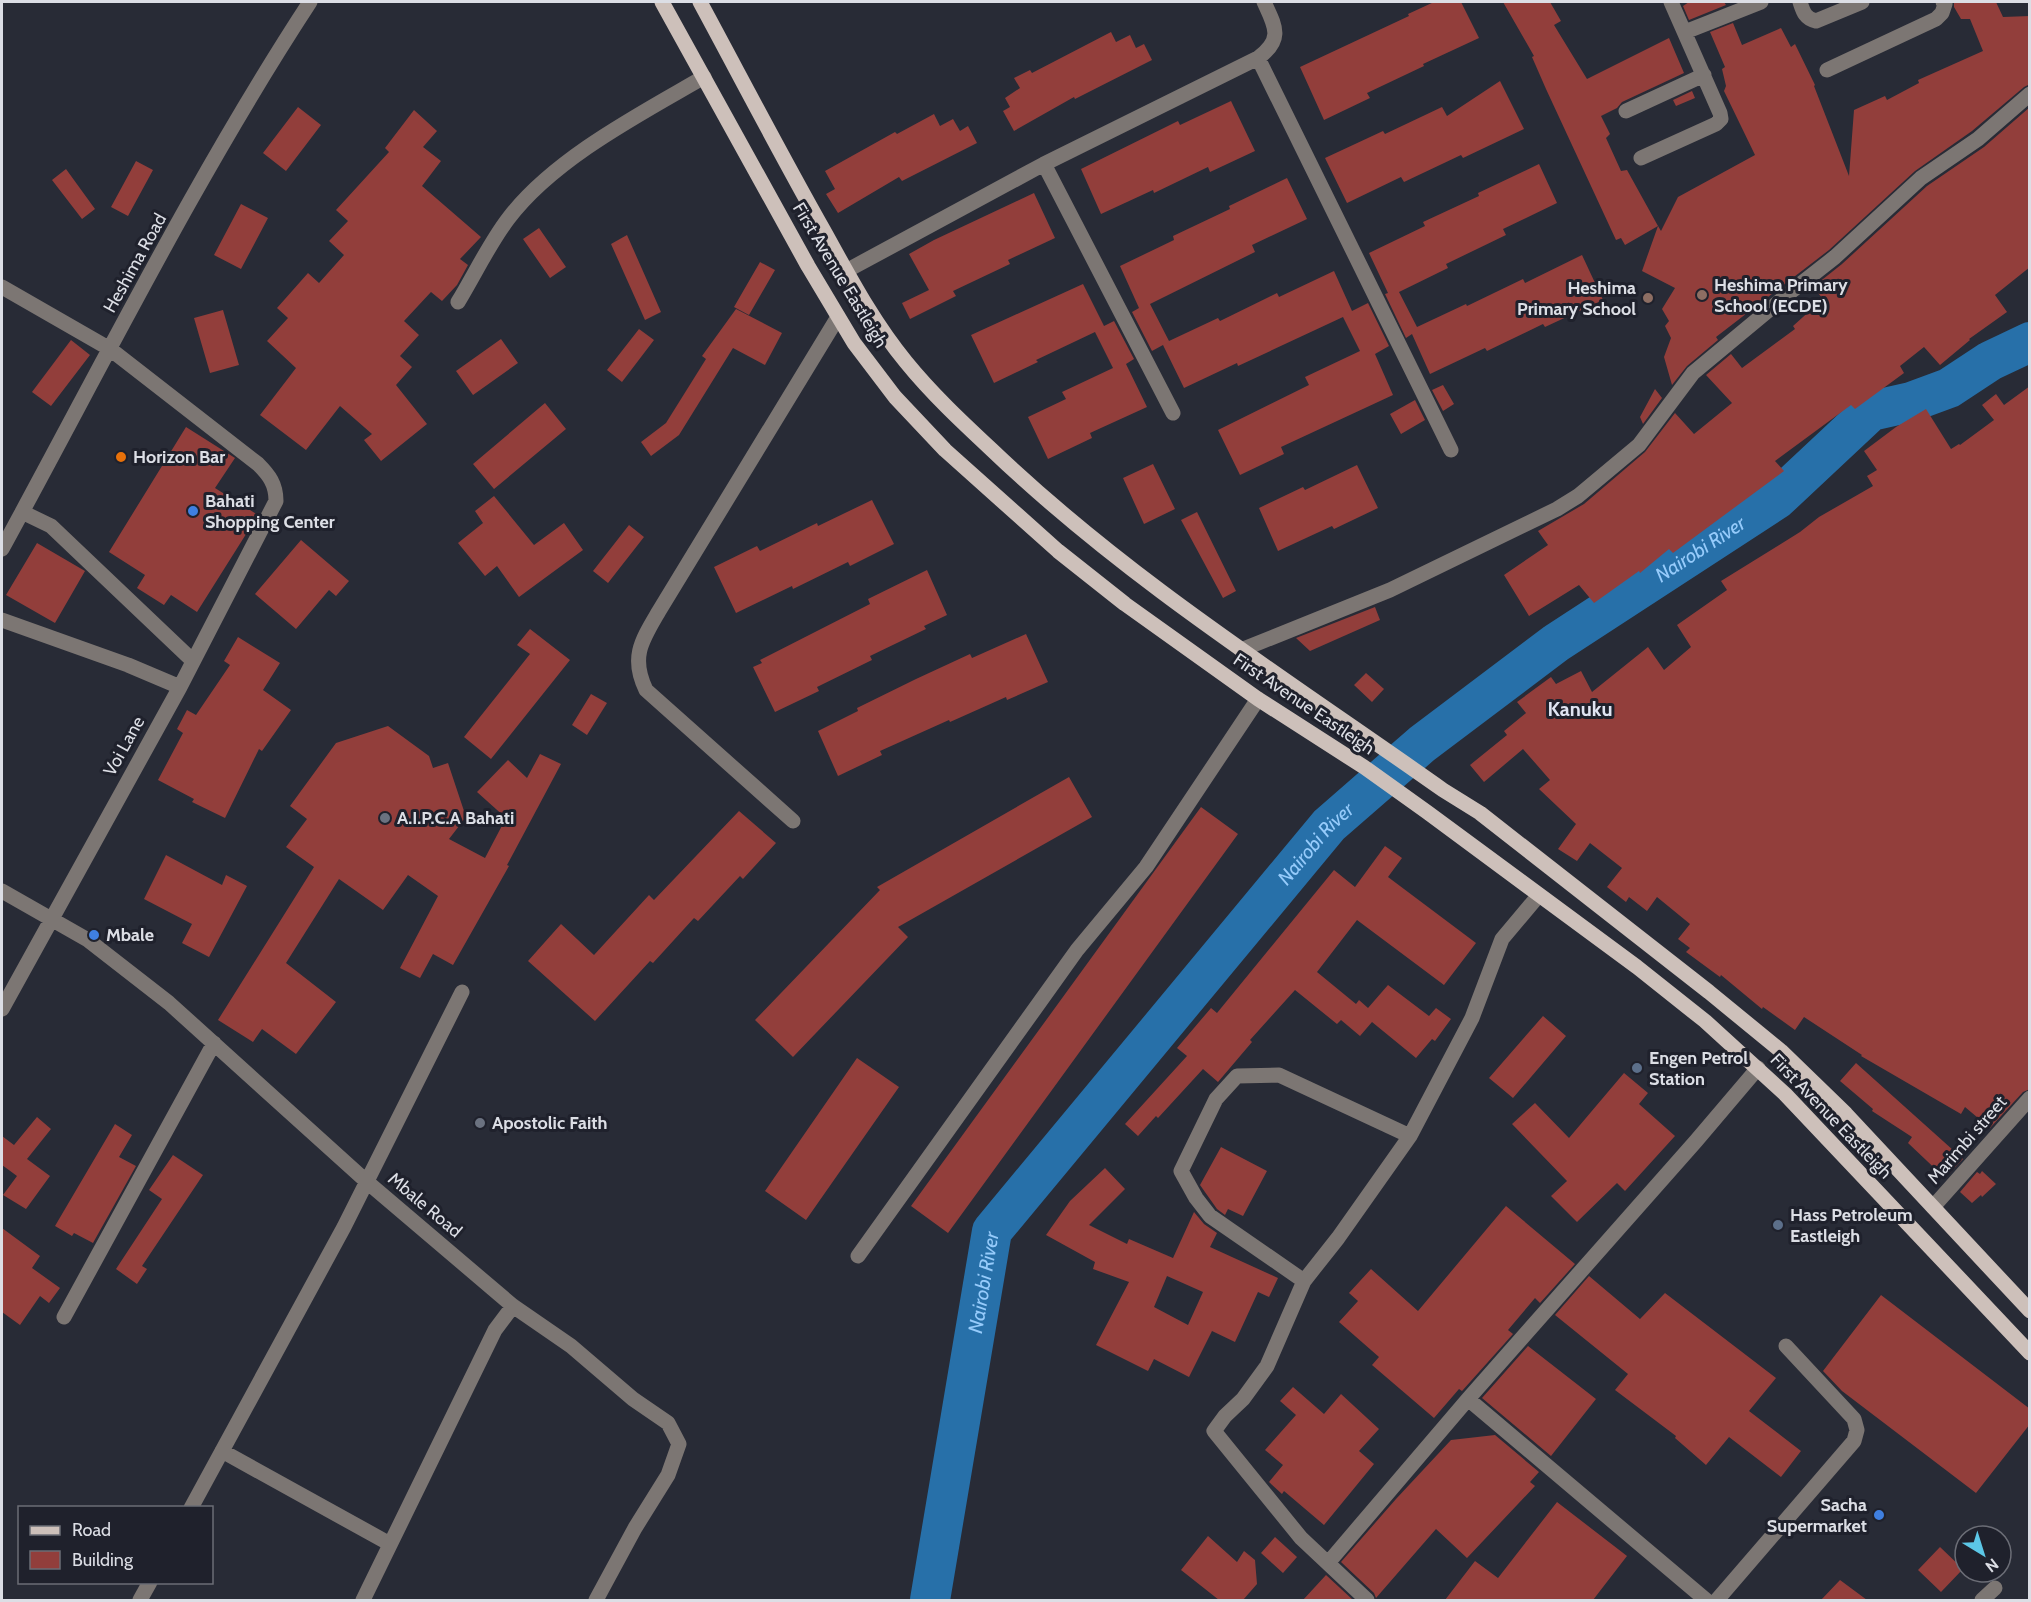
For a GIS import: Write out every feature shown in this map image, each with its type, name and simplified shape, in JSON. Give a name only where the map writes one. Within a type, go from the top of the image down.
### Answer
[{"type":"main road","name":"First Avenue Eastleigh","points":[[662,2],[854,343],[895,397],[945,450],[1005,506],[1125,604],[1257,699],[1364,767],[1427,812],[1705,1021],[1758,1068],[2030,1353]]},
{"type":"main road","name":"First Avenue Eastleigh","points":[[700,2],[874,319],[906,362],[957,416],[1016,473],[1093,539],[1241,650],[1498,827],[1781,1051],[1846,1114],[2030,1311]]},
{"type":"street","name":"Heshima Road","points":[[2,549],[207,173],[268,66],[310,2]]},
{"type":"street","points":[[846,271],[1044,164],[1258,58],[1265,53],[1276,36],[1275,25],[1264,2]]},
{"type":"street","points":[[1641,158],[1716,124],[1721,119],[1671,2]]},
{"type":"street","points":[[1685,32],[1761,2]]},
{"type":"street","points":[[1800,2],[1810,20],[1816,21],[1862,2]]},
{"type":"street","points":[[1827,70],[1936,19],[1942,13],[1943,2]]},
{"type":"street","points":[[1258,58],[1450,450]]},
{"type":"street","points":[[1626,111],[1704,75]]},
{"type":"street","points":[[458,302],[508,219],[541,183],[603,136],[704,77]]},
{"type":"street","points":[[1241,650],[1390,590],[1557,509],[1578,496],[1639,445],[1693,373],[1835,257],[1921,178],[1978,139],[2030,94]]},
{"type":"street","points":[[1044,164],[1173,413]]},
{"type":"street","points":[[2,287],[111,349]]},
{"type":"street","points":[[793,821],[646,690],[640,677],[638,662],[641,645],[659,611],[838,317]]},
{"type":"street","name":"Voi Lane","points":[[2,1008],[180,687],[276,501],[272,478],[258,464],[111,349]]},
{"type":"street","points":[[22,512],[51,526],[193,661]]},
{"type":"street","points":[[2,620],[128,665],[180,687]]},
{"type":"street","points":[[858,1256],[1077,950],[1146,867],[1257,699]]},
{"type":"street","name":"Mbale Road","points":[[2,891],[88,940],[134,974],[366,1181],[513,1306],[571,1346],[633,1398],[668,1423],[679,1444],[668,1475],[635,1528],[597,1600]]},
{"type":"street","points":[[1367,1600],[1301,1538],[1215,1431],[1225,1416],[1243,1399],[1267,1366],[1304,1281],[1338,1238],[1410,1136],[1472,1018],[1502,939],[1539,895]]},
{"type":"street","points":[[192,1506],[344,1227],[462,992]]},
{"type":"street","points":[[64,1317],[214,1043]]},
{"type":"street","points":[[1328,1563],[1468,1399],[1758,1068]]},
{"type":"street","points":[[1304,1281],[1210,1216],[1181,1172],[1216,1099],[1237,1076],[1279,1075],[1410,1136]]},
{"type":"street","name":"Marimbi street","points":[[1933,1207],[2030,1098]]},
{"type":"street","points":[[363,1600],[495,1330],[513,1306]]},
{"type":"street","points":[[1717,1600],[1854,1441],[1857,1430],[1854,1419],[1843,1405],[1786,1346]]},
{"type":"street","points":[[1468,1399],[1706,1600]]},
{"type":"street","points":[[222,1451],[390,1544]]},
{"type":"street","points":[[140,1600],[149,1584]]},
{"type":"street","points":[[1982,1600],[1995,1588]]},
{"type":"building","points":[[1434,2],[1461,2],[1479,38],[1367,93],[1370,98],[1324,120],[1300,67]]},
{"type":"building","points":[[1503,2],[1550,2],[1561,21],[1554,25],[1587,79],[1669,38],[1684,73],[1622,102],[1617,108],[1601,116],[1610,134],[1606,138],[1621,171],[1627,170],[1658,226],[1625,245],[1621,238],[1616,240],[1546,89],[1532,57],[1534,56]]},
{"type":"building","points":[[1689,2],[1724,2],[1726,5],[1689,20],[1683,6]]},
{"type":"building","points":[[1954,2],[1996,2],[2003,17],[2030,16],[2030,84],[1972,131],[1915,171],[1829,250],[1716,337],[1718,340],[1687,366],[1672,385],[1664,357],[1671,338],[1665,326],[1669,321],[1662,309],[1675,288],[1642,271],[1658,226],[1661,231],[1678,197],[1755,155],[1724,91],[1726,86],[1722,69],[1725,67],[1710,32],[1733,23],[1742,45],[1781,28],[1791,47],[1795,44],[1815,85],[1849,176],[1854,110],[1885,96],[1887,100],[1919,83],[1918,80],[1983,51],[1970,19],[1961,19],[1954,7]]},
{"type":"building","points":[[1111,32],[1116,42],[1130,35],[1136,48],[1144,44],[1152,60],[1075,99],[1074,97],[1014,131],[1003,111],[1010,107],[1005,98],[1020,88],[1014,78],[1030,70],[1032,73]]},
{"type":"building","points":[[1500,81],[1524,129],[1463,158],[1461,155],[1404,182],[1401,177],[1347,203],[1325,158],[1383,131],[1385,134],[1442,107],[1447,116]]},
{"type":"building","points":[[1692,91],[1695,98],[1676,106],[1673,100]]},
{"type":"building","points":[[1231,101],[1255,151],[1210,172],[1208,167],[1154,193],[1153,190],[1101,214],[1081,169],[1178,121],[1180,125]]},
{"type":"building","points":[[298,107],[321,125],[286,171],[263,153]]},
{"type":"building","points":[[2030,107],[2030,267],[1995,295],[2007,312],[1969,339],[1940,365],[1924,347],[1900,366],[1904,373],[1855,409],[1851,405],[1775,461],[1784,471],[1673,553],[1669,549],[1640,573],[1639,571],[1594,603],[1579,585],[1529,616],[1504,575],[1548,545],[1538,531],[1584,504],[1645,452],[1675,413],[1694,434],[1732,403],[1706,375],[1731,354],[1742,368],[1795,329],[1793,326],[1823,299],[1813,287],[1842,264],[1927,186],[1984,147]]},
{"type":"building","points":[[414,110],[437,131],[423,147],[441,161],[422,186],[481,237],[460,259],[468,265],[457,285],[442,301],[431,292],[404,321],[419,335],[400,356],[412,367],[396,385],[427,424],[381,461],[364,440],[372,434],[340,406],[306,450],[260,415],[296,368],[267,341],[288,318],[277,308],[308,273],[319,283],[344,255],[329,241],[348,221],[336,210],[389,152],[385,148]]},
{"type":"building","points":[[934,114],[940,126],[953,119],[960,131],[968,126],[977,143],[902,181],[899,177],[838,213],[826,194],[835,189],[825,171],[895,132],[897,134]]},
{"type":"building","points":[[136,161],[153,170],[128,216],[111,207]]},
{"type":"building","points":[[1539,164],[1557,203],[1503,229],[1506,235],[1446,264],[1448,268],[1399,292],[1417,327],[1523,279],[1525,283],[1582,255],[1603,300],[1545,327],[1543,324],[1487,351],[1485,348],[1430,374],[1412,334],[1406,338],[1369,253],[1425,226],[1423,222],[1479,196],[1478,193]]},
{"type":"building","points":[[66,169],[95,209],[82,219],[52,180]]},
{"type":"building","points":[[1287,178],[1307,219],[1252,245],[1255,252],[1150,304],[1169,341],[1218,318],[1220,321],[1277,293],[1279,297],[1334,271],[1352,311],[1368,303],[1389,346],[1375,354],[1393,395],[1281,447],[1284,454],[1240,475],[1218,430],[1309,385],[1305,377],[1360,351],[1343,317],[1238,366],[1237,363],[1184,388],[1163,345],[1152,351],[1132,312],[1139,308],[1120,266],[1174,240],[1173,236],[1230,209],[1229,206]]},
{"type":"building","points":[[1034,193],[1055,238],[1008,260],[1010,264],[953,291],[956,296],[910,319],[902,303],[929,290],[909,254]]},
{"type":"building","points":[[241,204],[268,218],[241,269],[214,255]]},
{"type":"building","points":[[539,228],[566,267],[550,278],[523,239]]},
{"type":"building","points":[[627,235],[661,312],[645,320],[611,244]]},
{"type":"building","points":[[760,262],[775,270],[749,315],[734,307]]},
{"type":"building","points":[[1083,284],[1104,326],[1114,321],[1134,359],[1126,364],[1147,407],[1090,433],[1092,438],[1048,459],[1028,417],[1066,399],[1062,392],[1113,368],[1095,332],[994,383],[971,335]]},
{"type":"building","points":[[736,309],[782,333],[765,365],[733,348],[679,435],[651,456],[641,442],[666,423],[706,359],[702,356]]},
{"type":"building","points":[[223,310],[239,365],[210,373],[194,318]]},
{"type":"building","points":[[639,329],[654,340],[622,382],[607,370]]},
{"type":"building","points":[[501,339],[518,363],[473,395],[456,371]]},
{"type":"building","points":[[71,340],[90,355],[51,406],[32,392]]},
{"type":"building","points":[[1443,385],[1454,404],[1443,411],[1432,390]]},
{"type":"building","points":[[2030,386],[2030,1089],[2023,1092],[1990,1128],[1965,1107],[1961,1114],[1861,1056],[1804,1017],[1795,1030],[1763,1007],[1762,1009],[1721,975],[1720,977],[1686,952],[1690,948],[1678,939],[1690,924],[1657,897],[1647,911],[1629,897],[1626,902],[1607,887],[1622,868],[1590,843],[1577,861],[1558,849],[1576,824],[1539,789],[1550,780],[1523,749],[1484,782],[1470,765],[1507,735],[1504,731],[1526,713],[1517,702],[1551,677],[1556,684],[1581,671],[1592,692],[1648,647],[1664,670],[1691,647],[1677,625],[1727,590],[1721,581],[1800,532],[1819,517],[1873,486],[1867,476],[1877,470],[1864,451],[1896,427],[1926,409],[1951,449],[1994,420],[1982,405],[1996,394],[2004,405]]},
{"type":"building","points":[[1655,389],[1662,398],[1643,424],[1640,417]]},
{"type":"building","points":[[1415,400],[1425,420],[1401,434],[1390,414]]},
{"type":"building","points":[[545,403],[566,429],[494,489],[473,464]]},
{"type":"building","name":"Bahati Shopping Center","points":[[186,427],[235,458],[215,488],[258,515],[197,612],[171,595],[164,605],[137,588],[145,575],[109,552]]},
{"type":"building","points":[[1153,464],[1175,509],[1144,524],[1123,478]]},
{"type":"building","points":[[1357,465],[1378,508],[1334,529],[1332,526],[1278,551],[1259,508],[1303,487],[1305,490]]},
{"type":"building","points":[[494,496],[534,545],[564,523],[583,550],[519,597],[497,566],[485,576],[458,543],[483,523],[475,511]]},
{"type":"building","points":[[872,500],[894,544],[850,566],[848,562],[736,613],[714,567],[757,546],[760,551],[817,523],[818,526]]},
{"type":"building","points":[[1197,512],[1236,591],[1223,598],[1181,520]]},
{"type":"building","points":[[629,525],[644,537],[608,583],[593,571]]},
{"type":"building","points":[[301,540],[349,581],[336,596],[329,590],[296,629],[255,594]]},
{"type":"building","points":[[37,543],[85,571],[55,623],[6,595]]},
{"type":"building","points":[[927,570],[947,615],[924,626],[926,629],[870,656],[872,660],[817,687],[819,691],[775,712],[753,667],[762,663],[760,660],[870,604],[868,599]]},
{"type":"building","points":[[1375,607],[1380,620],[1310,651],[1296,638]]},
{"type":"building","points":[[530,629],[570,660],[491,759],[464,737],[530,654],[517,645]]},
{"type":"building","points":[[1026,634],[1048,682],[1007,700],[1006,697],[950,722],[949,720],[880,751],[882,755],[838,776],[818,731],[858,711],[857,708],[916,679],[970,654],[972,658]]},
{"type":"building","points":[[238,637],[280,663],[263,690],[291,710],[262,751],[259,749],[225,818],[192,802],[194,799],[158,780],[183,733],[177,729],[187,710],[196,715],[230,665],[224,661]]},
{"type":"building","points":[[1366,673],[1384,689],[1372,702],[1354,685]]},
{"type":"building","points":[[591,694],[607,703],[587,735],[572,725]]},
{"type":"building","points":[[388,726],[429,756],[433,768],[448,763],[466,817],[449,839],[485,858],[506,818],[477,792],[508,760],[527,778],[540,754],[561,764],[507,865],[509,866],[453,965],[433,954],[420,978],[400,968],[438,896],[408,875],[383,910],[339,879],[286,963],[336,1002],[296,1054],[262,1029],[253,1042],[218,1020],[314,867],[286,847],[307,819],[290,806],[336,743]]},
{"type":"building","points":[[1069,777],[1092,817],[898,927],[908,937],[793,1057],[755,1020],[880,890],[877,887]]},
{"type":"building","points":[[1201,807],[1238,834],[948,1233],[911,1206]]},
{"type":"building","points":[[739,811],[776,843],[743,879],[740,876],[698,921],[694,918],[653,963],[650,961],[595,1021],[528,961],[561,924],[594,955],[649,895],[654,900]]},
{"type":"building","points":[[1385,846],[1402,858],[1388,877],[1476,943],[1444,985],[1357,920],[1317,972],[1356,1004],[1359,1000],[1368,1008],[1388,985],[1429,1016],[1436,1008],[1451,1019],[1435,1041],[1432,1039],[1416,1058],[1372,1022],[1360,1036],[1341,1020],[1337,1024],[1295,990],[1250,1040],[1252,1042],[1218,1082],[1203,1069],[1158,1118],[1156,1116],[1138,1136],[1125,1124],[1187,1056],[1177,1048],[1211,1008],[1217,1013],[1334,870],[1355,887]]},
{"type":"building","points":[[166,855],[222,885],[226,875],[247,886],[209,957],[182,943],[192,924],[144,899]]},
{"type":"building","points":[[1543,1016],[1566,1036],[1513,1098],[1489,1078]]},
{"type":"building","points":[[857,1058],[899,1087],[806,1220],[765,1191]]},
{"type":"building","points":[[1856,1063],[1963,1159],[1945,1178],[1908,1143],[1912,1137],[1872,1111],[1873,1109],[1840,1081]]},
{"type":"building","points":[[1624,1073],[1648,1093],[1639,1104],[1675,1136],[1625,1191],[1617,1183],[1577,1222],[1551,1196],[1567,1181],[1512,1124],[1535,1103],[1569,1138]]},
{"type":"building","points":[[37,1117],[51,1129],[27,1159],[50,1176],[26,1209],[3,1195],[17,1176],[2,1165],[2,1136],[14,1145]]},
{"type":"building","points":[[115,1124],[132,1135],[119,1157],[136,1166],[93,1243],[74,1233],[72,1236],[55,1226]]},
{"type":"building","points":[[1221,1147],[1267,1171],[1243,1216],[1228,1209],[1225,1215],[1217,1209],[1200,1185]]},
{"type":"building","points":[[173,1155],[203,1175],[142,1266],[147,1269],[137,1284],[116,1269],[162,1199],[149,1190]]},
{"type":"building","points":[[1105,1168],[1125,1189],[1089,1225],[1127,1244],[1129,1239],[1173,1258],[1194,1212],[1204,1224],[1217,1233],[1210,1247],[1278,1278],[1269,1297],[1258,1292],[1235,1342],[1212,1331],[1189,1377],[1154,1359],[1148,1371],[1096,1345],[1129,1282],[1093,1269],[1095,1262],[1046,1235],[1070,1201]],"holes":[[[1167,1276],[1203,1292],[1188,1325],[1154,1307]]]},
{"type":"building","points":[[1982,1171],[1996,1184],[1972,1203],[1960,1192],[1977,1172],[1980,1174]]},
{"type":"building","points":[[1506,1206],[1575,1264],[1540,1303],[1535,1298],[1508,1330],[1513,1334],[1462,1391],[1459,1389],[1434,1418],[1372,1365],[1379,1357],[1339,1322],[1358,1301],[1349,1293],[1371,1269],[1418,1311]]},
{"type":"building","points":[[2,1228],[40,1256],[32,1268],[60,1288],[49,1303],[40,1296],[20,1325],[2,1312]]},
{"type":"building","points":[[1589,1276],[1640,1319],[1665,1293],[1776,1378],[1749,1411],[1801,1451],[1781,1477],[1729,1437],[1706,1465],[1675,1438],[1676,1436],[1615,1390],[1628,1374],[1555,1315]]},
{"type":"building","points":[[1881,1295],[2030,1409],[2030,1424],[1976,1493],[1842,1391],[1823,1371]]},
{"type":"building","points":[[1528,1346],[1596,1399],[1551,1456],[1482,1398]]},
{"type":"building","points":[[1293,1387],[1324,1414],[1341,1394],[1379,1429],[1359,1451],[1374,1464],[1324,1525],[1284,1491],[1282,1494],[1269,1482],[1283,1465],[1265,1450],[1296,1415],[1280,1401]]},
{"type":"building","points":[[1495,1435],[1539,1472],[1530,1482],[1535,1486],[1467,1558],[1436,1529],[1376,1598],[1374,1593],[1341,1562],[1451,1440]]},
{"type":"building","points":[[1557,1502],[1627,1556],[1593,1600],[1445,1600],[1475,1561],[1498,1578]]},
{"type":"building","points":[[1208,1536],[1237,1562],[1244,1551],[1255,1560],[1257,1584],[1243,1600],[1219,1600],[1181,1570]]},
{"type":"building","points":[[1275,1537],[1297,1557],[1283,1573],[1261,1553]]},
{"type":"building","points":[[1940,1547],[1953,1559],[1953,1579],[1941,1592],[1918,1570]]},
{"type":"building","points":[[1326,1575],[1353,1600],[1303,1600]]},
{"type":"building","points":[[1840,1580],[1867,1600],[1821,1600]]},
{"type":"waterway","name":"Nairobi River","points":[[930,1600],[992,1231],[1329,825],[1422,744],[1556,643],[1777,499],[1871,411],[1911,402],[1949,388],[1990,361],[2030,342]]},
{"type":"place","name":"Heshima Primary School (ECDE)","points":[[1702,295]]},
{"type":"place","name":"Heshima Primary School","points":[[1648,298]]},
{"type":"place","name":"Horizon Bar","points":[[121,457]]},
{"type":"place","name":"Bahati Shopping Center","points":[[193,511]]},
{"type":"place","name":"A.I.P.C.A Bahati","points":[[385,818]]},
{"type":"place","name":"Mbale","points":[[94,935]]},
{"type":"place","name":"Engen Petrol Station","points":[[1637,1068]]},
{"type":"place","name":"Apostolic Faith","points":[[480,1123]]},
{"type":"place","name":"Hass Petroleum Eastleigh","points":[[1778,1225]]},
{"type":"place","name":"Sacha Supermarket","points":[[1879,1515]]},
{"type":"district","name":"Kanuku","points":[[1580,709]]}]
